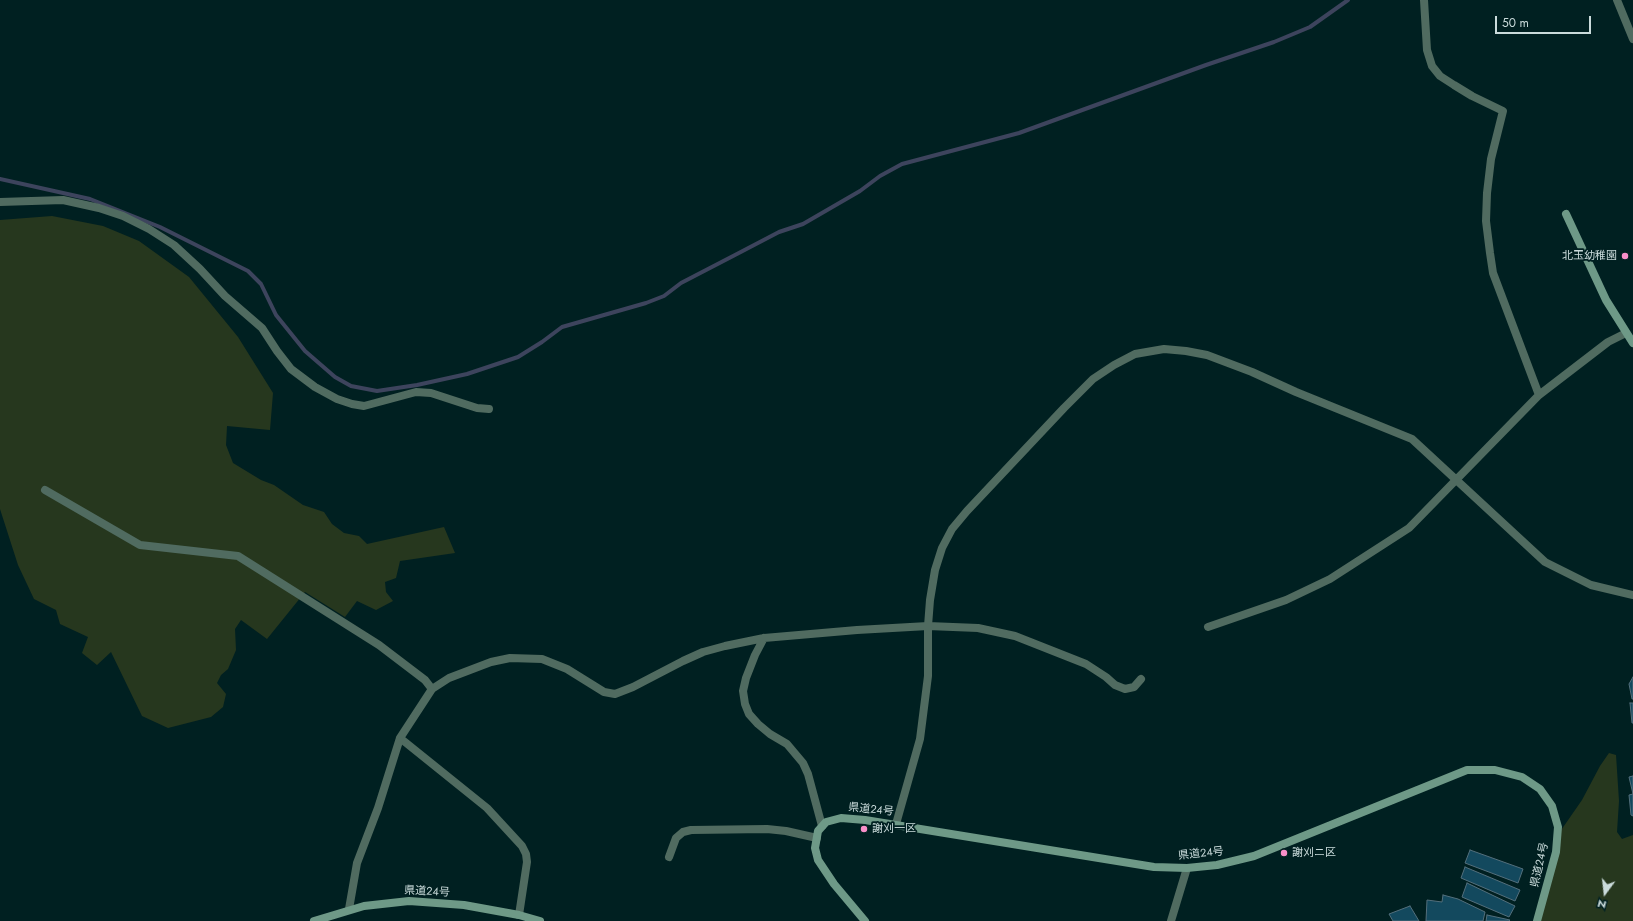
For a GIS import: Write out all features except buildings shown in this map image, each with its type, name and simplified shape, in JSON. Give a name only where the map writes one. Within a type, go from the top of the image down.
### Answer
[{"type":"main road","points":[[1566,214],[1606,300],[1630,332],[1633,343]]},
{"type":"main road","name":"県道24号","points":[[822,826],[826,822],[841,818],[896,824],[1154,867],[1187,868],[1217,865],[1254,856],[1468,770],[1495,770],[1522,777],[1540,789],[1552,806],[1558,827],[1556,852],[1538,921]]},
{"type":"main road","points":[[822,826],[815,848],[818,860],[834,884],[865,921]]},
{"type":"main road","name":"県道24号","points":[[314,921],[349,909],[379,903],[409,901],[464,905],[518,915],[540,921]]},
{"type":"street","points":[[1424,0],[1427,50],[1432,66],[1440,76],[1454,86],[1503,111],[1491,159],[1487,192],[1486,221],[1490,253],[1493,273],[1539,395]]},
{"type":"street","points":[[1617,0],[1633,39]]},
{"type":"street","points":[[0,202],[63,200],[99,208],[123,216],[149,229],[174,245],[200,269],[225,296],[262,328],[291,369],[315,387],[337,399],[364,406],[416,392],[431,393],[477,408],[489,409]]},
{"type":"street","points":[[1208,627],[1286,600],[1330,579],[1409,528],[1539,395],[1608,342],[1630,332]]},
{"type":"street","points":[[896,824],[913,768],[923,726],[928,676],[928,626],[930,600],[934,570],[942,548],[952,529],[967,511],[1064,408],[1093,379],[1114,365],[1135,354],[1164,349],[1207,355],[1252,372],[1296,392],[1412,439],[1545,562],[1591,585],[1633,596]]},
{"type":"street","points":[[45,490],[140,545],[238,556],[379,645],[425,680],[432,689]]},
{"type":"street","points":[[349,909],[357,862],[378,808],[400,738],[432,689],[449,678],[491,662],[510,658],[542,659],[567,669],[604,692],[615,694],[622,692],[703,652],[725,646],[764,638],[928,626],[978,628],[1015,636],[1086,664],[1106,677],[1115,685],[1126,689],[1134,687],[1141,679]]},
{"type":"street","points":[[764,638],[755,655],[746,678],[743,692],[745,704],[749,714],[758,724],[770,734],[787,744],[803,763],[808,774],[822,826]]},
{"type":"street","points":[[400,738],[487,808],[522,846],[526,854],[527,862],[518,915]]},
{"type":"street","points":[[669,857],[676,838],[683,832],[691,830],[767,829],[786,831],[817,838]]},
{"type":"street","points":[[1171,921],[1187,868]]},
{"type":"green space","points":[[52,216],[103,226],[139,241],[189,277],[238,337],[273,393],[270,430],[227,426],[226,445],[233,463],[261,480],[274,485],[303,505],[324,512],[332,524],[344,533],[359,536],[367,544],[444,527],[455,553],[400,561],[396,578],[385,582],[386,592],[393,601],[376,610],[357,601],[345,617],[305,592],[267,639],[241,620],[235,629],[236,650],[228,669],[221,675],[217,683],[226,694],[223,707],[211,717],[168,728],[142,716],[111,652],[97,665],[82,653],[88,637],[60,624],[56,610],[34,599],[18,565],[0,509],[0,220]]},
{"type":"green space","points":[[1609,753],[1616,755],[1619,801],[1617,832],[1622,839],[1633,835],[1633,921],[1537,921],[1557,836],[1582,800],[1600,766]]},
{"type":"waterway","points":[[0,179],[90,199],[160,227],[248,271],[261,284],[276,315],[305,351],[335,377],[351,386],[377,391],[417,385],[467,374],[518,357],[562,327],[646,303],[664,296],[681,283],[779,232],[803,224],[860,191],[880,176],[902,164],[1019,133],[1274,42],[1310,27],[1348,0]]},
{"type":"place","name":"北玉幼稚園","points":[[1625,256]]},
{"type":"place","name":"謝刈一区","points":[[864,829]]},
{"type":"place","name":"謝刈ニ区","points":[[1284,853]]}]
